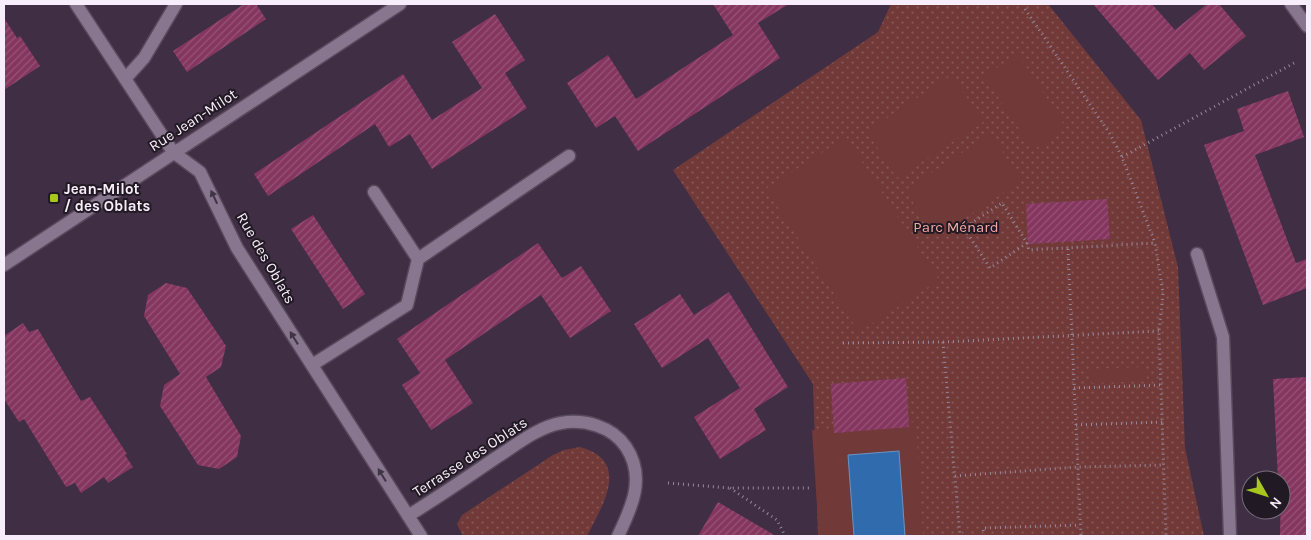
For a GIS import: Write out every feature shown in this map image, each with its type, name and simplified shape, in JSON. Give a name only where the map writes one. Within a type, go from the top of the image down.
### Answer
[{"type":"street","name":"Rue des Oblats","points":[[76,4],[173,152],[200,172],[237,248],[421,536]]},
{"type":"street","points":[[125,79],[144,58],[176,4]]},
{"type":"street","name":"Rue Jean-Milot","points":[[4,265],[400,4]]},
{"type":"street","points":[[1291,4],[1307,26]]},
{"type":"street","points":[[312,365],[407,305],[418,259],[569,156]]},
{"type":"street","points":[[374,192],[418,259]]},
{"type":"street","points":[[1197,254],[1223,337],[1230,536]]},
{"type":"street","name":"Terrasse des Oblats","points":[[408,516],[524,440],[559,423],[575,421],[590,423],[605,429],[625,445],[631,456],[635,468],[636,492],[618,536]]},
{"type":"path","points":[[1025,9],[1102,120],[1122,157],[1156,243],[1163,292],[1159,331],[1166,536],[1161,536]]},
{"type":"path","points":[[1122,157],[1296,62]]},
{"type":"path","points":[[1027,243],[990,268],[964,228],[1002,203],[1027,243],[1029,250],[1156,243]]},
{"type":"path","points":[[1068,249],[1081,536]]},
{"type":"path","points":[[843,342],[943,342],[1072,337],[1159,331]]},
{"type":"path","points":[[943,342],[960,536]]},
{"type":"path","points":[[1074,388],[1161,385]]},
{"type":"path","points":[[1076,426],[1162,422]]},
{"type":"path","points":[[955,476],[1078,467],[1164,465]]},
{"type":"path","points":[[668,483],[730,488],[812,488]]},
{"type":"path","points":[[730,488],[776,520],[785,536]]},
{"type":"path","points":[[984,536],[984,528],[1080,524]]},
{"type":"green space","name":"Parc Ménard","points":[[891,4],[1048,4],[1141,120],[1178,267],[1185,448],[1204,536],[818,536],[813,384],[673,170],[878,32]]},
{"type":"green space","points":[[1018,54],[1066,128],[1033,150],[984,76]]},
{"type":"green space","points":[[952,75],[983,122],[897,178],[867,131]]},
{"type":"green space","points":[[991,134],[1021,181],[936,237],[905,190]]},
{"type":"green space","points":[[846,137],[939,280],[859,332],[766,189]]},
{"type":"green space","points":[[1146,367],[1147,381],[1092,383],[1091,369]]},
{"type":"green space","points":[[916,422],[923,536],[819,536],[812,430],[834,428],[834,433],[909,427],[909,423]]},
{"type":"green space","points":[[580,447],[596,454],[605,463],[609,473],[609,486],[605,498],[587,536],[463,536],[457,524],[462,515],[553,455],[564,450]]},
{"type":"water","points":[[899,451],[905,536],[854,536],[848,455]]},
{"type":"building","points":[[244,4],[256,4],[266,19],[187,72],[173,51]]},
{"type":"building","points":[[713,4],[789,4],[758,23],[780,58],[638,151],[615,116],[596,128],[567,83],[608,55],[636,99],[733,35]]},
{"type":"building","points":[[1093,4],[1152,4],[1175,30],[1207,4],[1219,4],[1246,36],[1204,70],[1190,53],[1158,80]]},
{"type":"building","points":[[495,14],[525,60],[505,73],[527,108],[432,169],[410,134],[389,147],[375,124],[268,196],[254,174],[403,74],[432,120],[482,88],[452,42]]},
{"type":"building","points":[[4,18],[17,38],[20,36],[40,66],[4,90]]},
{"type":"building","points":[[1288,91],[1304,137],[1255,155],[1296,263],[1307,259],[1307,288],[1263,305],[1204,145],[1244,131],[1237,109]]},
{"type":"building","points":[[1107,199],[1110,239],[1028,244],[1026,204]]},
{"type":"building","points":[[313,215],[365,294],[343,309],[291,229]]},
{"type":"building","points":[[538,243],[562,278],[581,266],[611,311],[570,338],[541,295],[445,360],[473,403],[431,430],[402,385],[420,373],[397,339]]},
{"type":"building","points":[[166,283],[187,288],[226,346],[221,367],[206,377],[241,436],[237,457],[219,469],[198,465],[160,406],[164,385],[180,374],[144,316],[148,295]]},
{"type":"building","points":[[729,292],[788,387],[754,409],[766,430],[720,459],[694,417],[740,388],[708,338],[662,368],[634,324],[680,294],[694,315]]},
{"type":"building","points":[[23,323],[29,332],[38,329],[81,401],[90,397],[127,454],[125,455],[133,467],[108,483],[104,477],[81,493],[75,483],[66,487],[24,419],[19,422],[4,399],[4,336]]},
{"type":"building","points":[[1307,377],[1307,536],[1280,536],[1280,520],[1291,520],[1291,470],[1278,470],[1273,379]]},
{"type":"building","points":[[906,378],[909,427],[834,433],[831,384]]},
{"type":"building","points":[[718,502],[776,536],[698,536]]},
{"type":"place","name":"Jean-Milot / des Oblats","points":[[54,198]]}]
